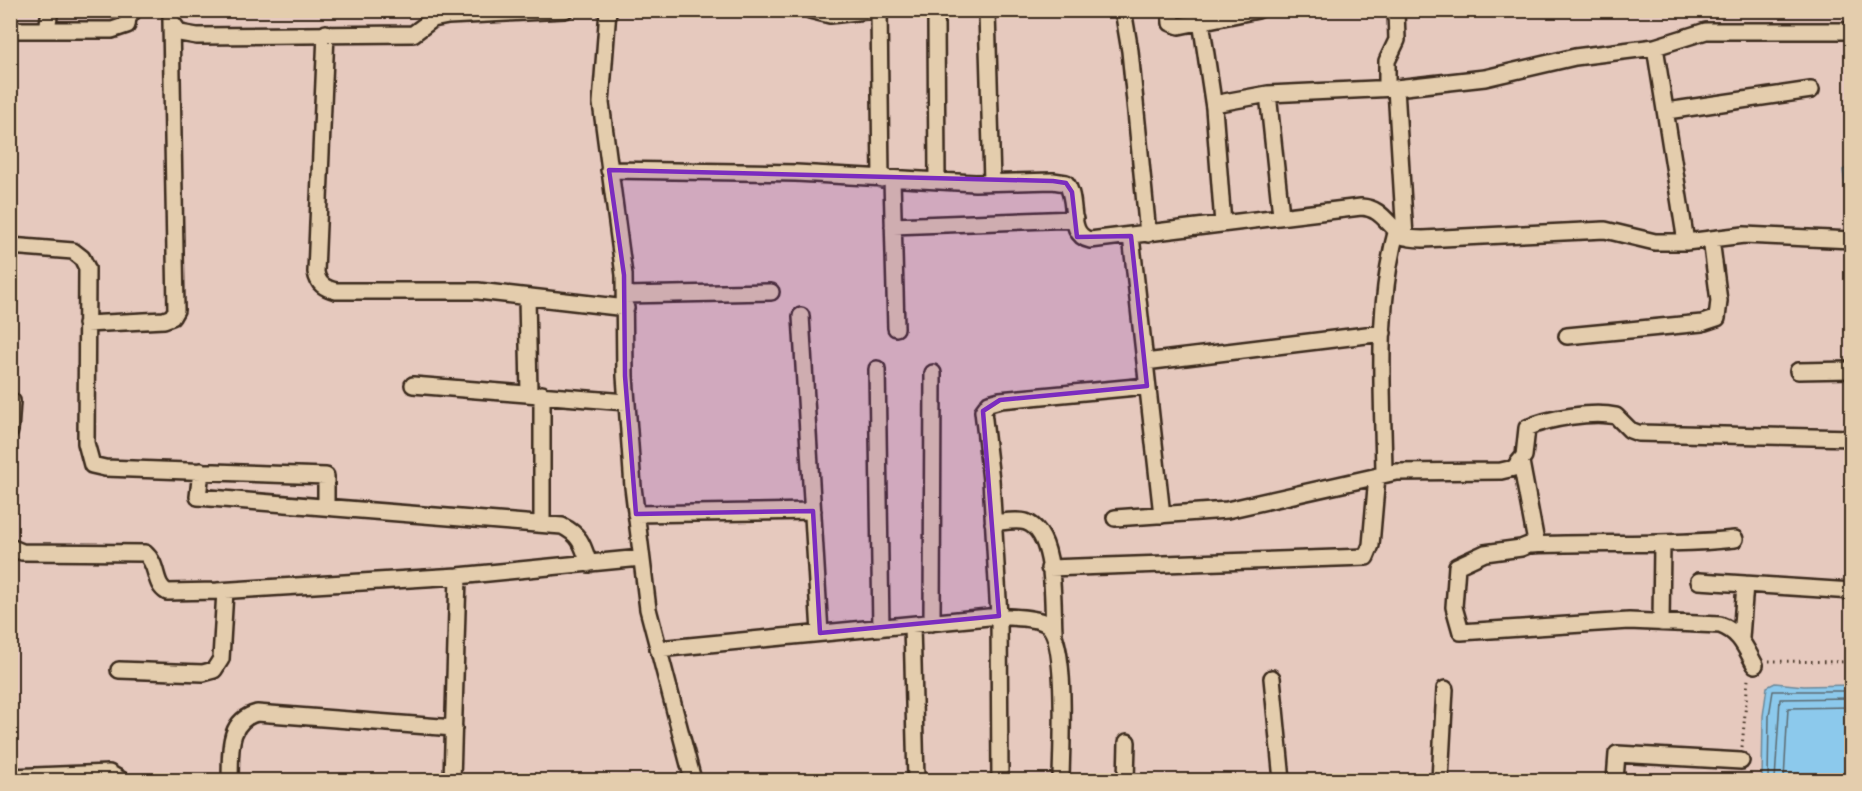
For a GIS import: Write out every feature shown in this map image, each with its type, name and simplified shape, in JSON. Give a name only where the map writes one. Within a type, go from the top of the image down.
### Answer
[{"type":"street","points":[[47,30],[50,10]]},
{"type":"street","points":[[10,30],[112,30],[127,25],[128,18],[134,10]]},
{"type":"street","points":[[171,16],[180,33],[197,36],[412,34],[433,19],[448,16],[565,10]]},
{"type":"street","points":[[608,10],[601,103],[625,302],[626,402],[636,514],[648,609],[693,780]]},
{"type":"street","points":[[810,10],[830,15],[874,10]]},
{"type":"street","points":[[879,10],[887,179],[893,226],[896,328]]},
{"type":"street","points":[[1123,10],[1130,51],[1148,234]]},
{"type":"street","points":[[1170,10],[1171,23],[1179,26],[1258,10]]},
{"type":"street","points":[[1049,568],[1366,557],[1371,545],[1381,475],[1384,286],[1401,233],[1387,61],[1397,40],[1396,10]]},
{"type":"street","points":[[987,13],[992,182]]},
{"type":"street","points":[[86,324],[164,320],[172,318],[176,310],[171,16]]},
{"type":"street","points":[[936,19],[937,181]]},
{"type":"street","points":[[1202,21],[1214,108],[1222,224]]},
{"type":"street","points":[[1214,108],[1218,103],[1268,94],[1391,88],[1485,78],[1575,57],[1655,47],[1706,31],[1851,31]]},
{"type":"street","points":[[326,33],[317,280],[324,288],[336,291],[478,291],[527,297],[625,302],[771,291]]},
{"type":"street","points":[[1655,47],[1667,111],[1686,242]]},
{"type":"street","points":[[1667,111],[1811,90]]},
{"type":"street","points":[[1268,94],[1281,215]]},
{"type":"street","points":[[609,170],[796,173],[937,181],[1066,183],[1072,192],[1077,233],[1082,238],[1090,240],[1281,215],[1371,208],[1401,233],[1423,240],[1605,230],[1655,242],[1686,242],[1744,236],[1851,240]]},
{"type":"street","points":[[893,226],[1075,219]]},
{"type":"street","points":[[1131,236],[1162,515]]},
{"type":"street","points":[[1568,336],[1702,323],[1718,318],[1719,301],[1711,239]]},
{"type":"street","points":[[10,246],[73,251],[82,258],[87,268],[86,443],[92,465],[326,476],[326,507]]},
{"type":"street","points":[[527,297],[536,394],[542,522]]},
{"type":"street","points":[[801,316],[820,633]]},
{"type":"street","points":[[1145,362],[1383,333]]},
{"type":"street","points":[[877,369],[881,628]]},
{"type":"street","points":[[1798,371],[1851,370]]},
{"type":"street","points":[[932,622],[933,373]]},
{"type":"street","points":[[413,385],[626,402]]},
{"type":"street","points":[[1000,780],[999,616],[983,411],[989,403],[1148,386]]},
{"type":"street","points":[[10,431],[12,401]]},
{"type":"street","points":[[1532,545],[1536,542],[1521,462],[1527,428],[1538,423],[1605,414],[1616,416],[1630,430],[1638,433],[1851,438]]},
{"type":"street","points":[[1115,518],[1227,510],[1381,475],[1501,471],[1514,468],[1521,462]]},
{"type":"street","points":[[201,471],[198,497],[542,522],[574,531],[582,540],[589,564]]},
{"type":"street","points":[[636,514],[813,511]]},
{"type":"street","points":[[993,523],[1023,521],[1034,526],[1044,538],[1061,678],[1061,780]]},
{"type":"street","points":[[1735,539],[1686,544],[1602,542],[1532,545],[1485,553],[1457,566],[1454,607],[1461,632],[1629,621],[1720,626],[1732,629],[1741,638],[1755,665]]},
{"type":"street","points":[[1661,623],[1662,543]]},
{"type":"street","points":[[10,547],[22,552],[145,553],[153,559],[159,583],[167,591],[225,591],[458,576],[641,558]]},
{"type":"street","points":[[452,780],[458,576]]},
{"type":"street","points":[[1699,581],[1851,591]]},
{"type":"street","points":[[1741,638],[1745,584]]},
{"type":"street","points":[[119,670],[203,673],[214,670],[220,659],[225,591]]},
{"type":"street","points":[[658,649],[999,616],[1044,623],[1054,631]]},
{"type":"street","points":[[912,625],[916,780]]},
{"type":"street","points":[[1272,678],[1282,780]]},
{"type":"street","points":[[1440,780],[1445,689]]},
{"type":"street","points":[[230,780],[231,742],[244,716],[454,728]]},
{"type":"street","points":[[1126,780],[1127,742]]},
{"type":"street","points":[[1615,780],[1617,754],[1741,761]]},
{"type":"street","points":[[10,777],[41,778],[109,773],[121,780]]},
{"type":"path","points":[[1741,761],[1745,690],[1755,665],[1772,661],[1851,662]]},
{"type":"highlighted area","points":[[609,170],[1053,181],[1066,183],[1072,192],[1077,237],[1131,236],[1147,386],[1000,400],[983,411],[999,616],[820,633],[813,511],[636,514],[625,376],[624,275]]},
{"type":"water","points":[[1851,165],[1851,197],[1845,185],[1843,170]]},
{"type":"water","points":[[1775,683],[1804,686],[1851,685],[1851,780],[1762,780],[1763,716],[1767,687]]}]
